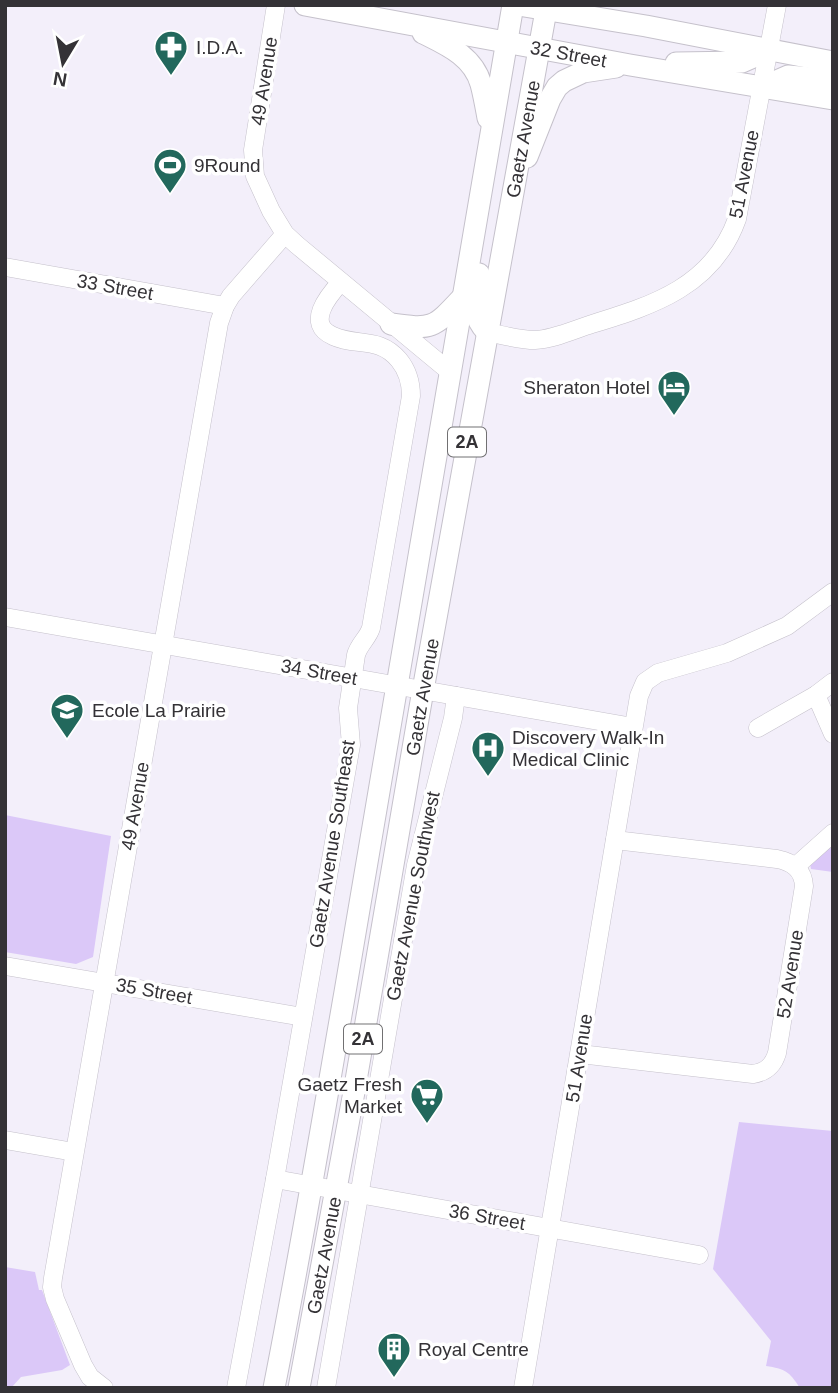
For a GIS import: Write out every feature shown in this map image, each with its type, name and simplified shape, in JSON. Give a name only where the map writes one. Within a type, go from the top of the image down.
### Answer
[{"type":"main road","name":"32 Street","points":[[305,5],[630,65],[833,99]]},
{"type":"main road","name":"32 Street","points":[[515,5],[546,8],[833,62]]},
{"type":"main road","name":"Gaetz Avenue","points":[[274,1388],[398,686],[461,299],[515,5]]},
{"type":"main road","points":[[597,5],[646,26]]},
{"type":"main road","name":"Gaetz Avenue","points":[[299,1388],[546,8]]},
{"type":"main road","points":[[402,23],[450,47],[472,65],[482,86],[491,131]]},
{"type":"main road","points":[[512,194],[550,99],[564,81],[583,72],[630,65],[742,62],[769,50]]},
{"type":"main road","points":[[761,88],[788,76],[833,80]]},
{"type":"main road","points":[[480,196],[485,209],[484,237],[475,312],[479,324],[487,332]]},
{"type":"main road","points":[[391,324],[429,327],[442,320],[461,299]]},
{"type":"main road","points":[[449,371],[454,377],[457,405],[443,497],[449,544]]},
{"type":"street","name":"49 Avenue","points":[[276,5],[253,150],[256,176],[271,211],[285,234],[297,245],[449,371]]},
{"type":"street","name":"51 Avenue","points":[[487,332],[527,340],[548,338],[606,320],[665,298],[689,284],[719,255],[737,219],[776,5]]},
{"type":"street","name":"49 Avenue","points":[[104,1388],[90,1377],[83,1365],[52,1287],[219,323],[231,296],[285,234]]},
{"type":"street","name":"33 Street","points":[[5,267],[225,306]]},
{"type":"street","name":"Gaetz Avenue Southeast","points":[[236,1388],[351,745],[347,713],[352,678],[357,650],[371,628],[410,403],[411,387],[407,372],[392,352],[381,346],[331,336],[322,327],[322,307],[341,282]]},
{"type":"street","name":"51 Avenue","points":[[523,1388],[639,696],[645,682],[658,673],[727,653],[787,626],[833,592]]},
{"type":"street","name":"34 Street","points":[[5,617],[633,727]]},
{"type":"street","points":[[758,728],[816,695],[833,682]]},
{"type":"street","points":[[816,695],[833,734]]},
{"type":"street","name":"Gaetz Avenue Southwest","points":[[326,1388],[416,864],[453,718],[456,696]]},
{"type":"street","points":[[615,840],[777,859],[796,866],[833,833]]},
{"type":"street","name":"52 Avenue","points":[[579,1054],[756,1074],[771,1066],[777,1053],[804,886],[803,876],[796,866]]},
{"type":"street","name":"35 Street","points":[[5,966],[303,1017]]},
{"type":"street","points":[[5,1140],[74,1152]]},
{"type":"street","name":"36 Street","points":[[275,1179],[699,1255]]},
{"type":"shaded area","points":[[5,815],[111,836],[93,957],[76,964],[5,952]]},
{"type":"shaded area","points":[[833,839],[833,872],[811,869],[810,864]]},
{"type":"shaded area","points":[[739,1122],[833,1131],[833,1388],[800,1388],[786,1372],[766,1366],[771,1341],[713,1269]]},
{"type":"shaded area","points":[[5,1267],[35,1272],[39,1290],[42,1290],[70,1365],[62,1370],[21,1377],[11,1388],[5,1388]]},
{"type":"place","name":"I.D.A.","points":[[171,77]]},
{"type":"place","name":"9Round","points":[[170,195]]},
{"type":"place","name":"Sheraton Hotel","points":[[674,417]]},
{"type":"place","name":"Ecole La Prairie","points":[[67,740]]},
{"type":"place","name":"Discovery Walk-In Medical Clinic","points":[[488,778]]},
{"type":"place","name":"Gaetz Fresh Market","points":[[427,1125]]},
{"type":"place","name":"Royal Centre","points":[[394,1379]]}]
